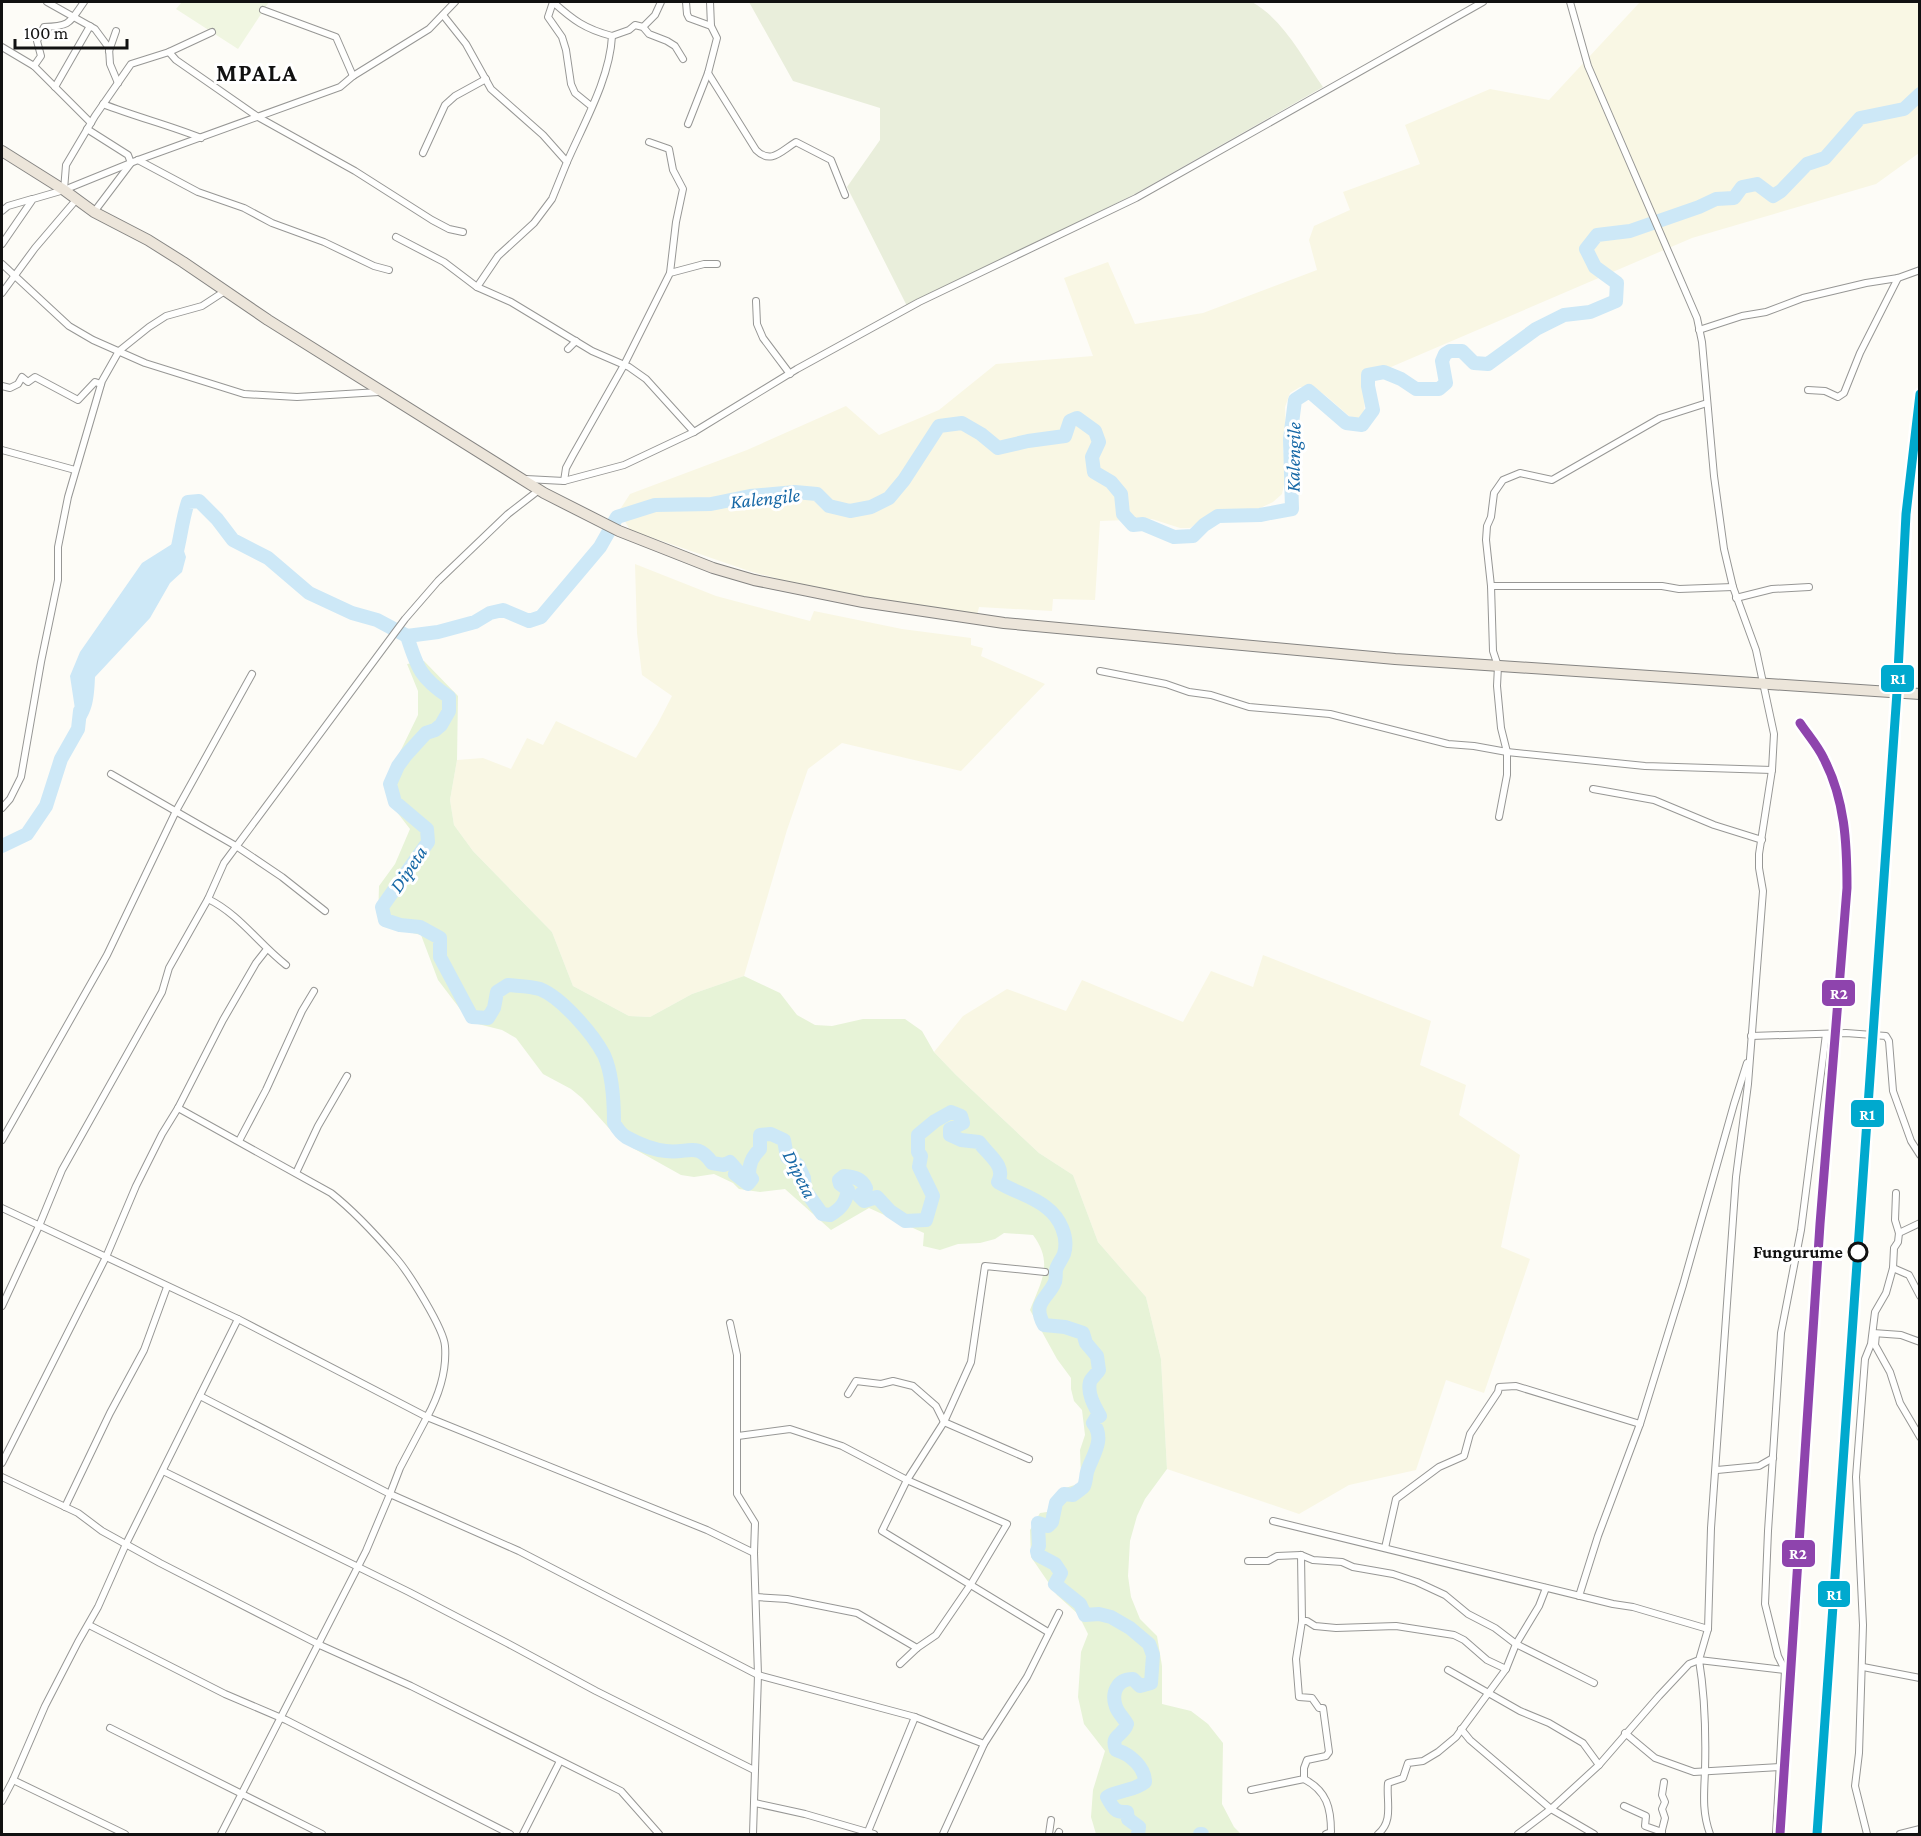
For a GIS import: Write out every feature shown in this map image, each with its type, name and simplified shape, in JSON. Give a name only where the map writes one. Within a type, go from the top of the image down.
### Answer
[{"type":"highway","points":[[2,151],[94,212],[148,240],[382,392],[540,490],[619,531],[713,568],[754,580],[863,602],[1004,623],[1395,659],[1920,694]]},
{"type":"street","points":[[47,2],[95,29],[109,51]]},
{"type":"street","points":[[34,66],[41,56],[36,41],[44,27],[70,23],[84,2]]},
{"type":"street","points":[[2,211],[8,206],[64,190],[138,160],[340,87],[353,76],[429,29],[455,2]]},
{"type":"street","points":[[591,106],[575,93],[571,84],[564,43],[559,31],[548,17],[553,2],[592,31],[612,36],[629,30],[635,25],[644,27],[649,34],[675,46],[683,58]]},
{"type":"street","points":[[644,27],[655,15],[661,2]]},
{"type":"street","points":[[686,2],[689,18],[711,26]]},
{"type":"street","points":[[688,124],[708,73],[717,38],[711,26],[710,2]]},
{"type":"street","points":[[519,478],[564,481],[624,465],[694,432],[790,374],[919,302],[1136,198],[1480,2]]},
{"type":"street","points":[[1570,2],[1588,66],[1693,310],[1699,330],[1723,539],[1736,598],[1756,650],[1774,734],[1773,770],[1759,854],[1763,891],[1750,1054],[1736,1177],[1712,1528],[1708,1629],[1699,1660],[1704,1690],[1703,1804],[1710,1834]]},
{"type":"street","points":[[263,10],[336,37],[353,76]]},
{"type":"street","points":[[443,15],[466,44],[491,89],[543,135],[567,162]]},
{"type":"street","points":[[55,87],[90,26]]},
{"type":"street","points":[[116,31],[109,51],[110,63],[118,83]]},
{"type":"street","points":[[64,190],[66,165],[103,104],[131,64],[168,52],[212,32]]},
{"type":"street","points":[[477,286],[498,256],[534,222],[552,199],[591,106],[610,54],[612,36]]},
{"type":"street","points":[[2,47],[34,66],[89,126],[128,155],[130,163]]},
{"type":"street","points":[[168,52],[176,60],[258,117],[356,171],[432,220],[449,229],[463,232]]},
{"type":"street","points":[[708,73],[761,155],[767,158],[772,157],[796,142],[831,160],[845,195]]},
{"type":"street","points":[[423,153],[445,105],[455,96],[486,79]]},
{"type":"street","points":[[103,104],[131,115],[174,126],[201,138]]},
{"type":"street","points":[[564,481],[566,468],[624,365],[670,273],[675,222],[683,189],[673,170],[669,149],[649,142]]},
{"type":"street","points":[[138,160],[198,192],[244,208],[272,223],[389,270]]},
{"type":"street","points":[[94,212],[130,163]]},
{"type":"street","points":[[2,244],[33,199]]},
{"type":"street","points":[[2,293],[35,248],[76,200]]},
{"type":"street","points":[[396,237],[444,262],[477,286],[511,302],[646,379],[694,432]]},
{"type":"street","points":[[2,264],[13,277],[69,326],[93,340],[145,363],[244,394],[297,397],[382,392]]},
{"type":"street","points":[[670,273],[704,264],[717,264]]},
{"type":"street","points":[[1699,330],[1742,316],[1774,310],[1803,298],[1898,278],[1920,270]]},
{"type":"street","points":[[1808,390],[1825,391],[1838,397],[1844,393],[1860,353],[1898,278]]},
{"type":"street","points":[[2,808],[10,799],[21,777],[40,662],[58,580],[58,548],[68,497],[101,384],[119,351],[149,327],[166,316],[202,306],[225,291]]},
{"type":"street","points":[[756,301],[757,324],[760,331],[790,374]]},
{"type":"street","points":[[567,349],[576,341]]},
{"type":"street","points":[[2,386],[10,388],[18,384],[22,377],[27,382],[35,377],[78,400],[95,382],[101,384]]},
{"type":"street","points":[[1499,817],[1507,775],[1507,752],[1501,728],[1497,686],[1498,666],[1493,651],[1491,586],[1486,540],[1494,493],[1503,480],[1520,473],[1552,480],[1660,418],[1707,403]]},
{"type":"street","points":[[2,450],[75,470]]},
{"type":"street","points":[[2,1306],[62,1170],[162,992],[169,968],[208,899],[224,862],[405,619],[438,581],[508,514],[540,490]]},
{"type":"street","points":[[1491,586],[1662,586],[1679,589],[1733,587]]},
{"type":"street","points":[[1736,598],[1772,589],[1809,587]]},
{"type":"street","points":[[1100,671],[1166,684],[1189,692],[1211,695],[1249,706],[1330,714],[1448,744],[1645,766],[1773,770]]},
{"type":"street","points":[[2,1140],[107,955],[176,811],[252,674]]},
{"type":"street","points":[[111,774],[236,846],[282,877],[325,911]]},
{"type":"street","points":[[1593,789],[1654,800],[1714,825],[1762,840]]},
{"type":"street","points":[[208,899],[230,913],[286,965]]},
{"type":"street","points":[[2,1462],[106,1257],[136,1186],[162,1134],[178,1108],[223,1020],[256,963],[267,949]]},
{"type":"street","points":[[239,1141],[314,991]]},
{"type":"street","points":[[1750,1036],[1846,1033],[1886,1036],[1889,1041],[1893,1091],[1911,1141],[1920,1155]]},
{"type":"street","points":[[1776,1834],[1785,1670],[1778,1656],[1765,1604],[1773,1458],[1781,1333],[1801,1230],[1826,1034]]},
{"type":"street","points":[[1579,1596],[1598,1536],[1640,1424],[1683,1286],[1750,1054]]},
{"type":"street","points":[[296,1173],[318,1126],[347,1077]]},
{"type":"street","points":[[178,1108],[296,1173],[343,1203],[398,1260],[436,1318],[445,1344],[444,1376],[427,1417],[400,1468],[357,1568],[221,1834]]},
{"type":"street","points":[[1896,1193],[1895,1220],[1899,1233],[1898,1242],[1894,1248],[1893,1268],[1886,1293],[1875,1312],[1875,1345],[1890,1372],[1900,1403],[1920,1437]]},
{"type":"street","points":[[2,1208],[238,1319],[427,1417],[707,1530],[754,1553]]},
{"type":"street","points":[[1899,1233],[1920,1223]]},
{"type":"street","points":[[1045,1272],[985,1266],[971,1362],[944,1422],[907,1480],[882,1531],[1048,1632]]},
{"type":"street","points":[[1893,1268],[1909,1275],[1920,1296]]},
{"type":"street","points":[[65,1507],[110,1413],[144,1350],[167,1287]]},
{"type":"street","points":[[2,1801],[45,1706],[89,1625],[126,1544],[238,1319]]},
{"type":"street","points":[[730,1323],[737,1355],[737,1494],[754,1523],[758,1675],[753,1834]]},
{"type":"street","points":[[1874,1333],[1901,1335],[1920,1342]]},
{"type":"street","points":[[1868,1834],[1855,1786],[1863,1667],[1856,1478],[1865,1359],[1874,1333]]},
{"type":"street","points":[[848,1394],[856,1381],[881,1384],[893,1381],[913,1386],[936,1406],[944,1422],[1029,1459]]},
{"type":"street","points":[[1385,1548],[1396,1499],[1439,1467],[1464,1456],[1470,1434],[1499,1387],[1516,1386],[1640,1424]]},
{"type":"street","points":[[200,1396],[390,1494],[519,1551],[758,1675],[915,1717],[984,1744]]},
{"type":"street","points":[[738,1436],[789,1429],[842,1446],[907,1480],[1007,1524],[971,1584],[936,1635],[916,1648],[900,1664]]},
{"type":"street","points":[[1717,1470],[1759,1466],[1773,1458]]},
{"type":"street","points":[[163,1471],[408,1592],[596,1691],[754,1770]]},
{"type":"street","points":[[2,1477],[65,1507],[126,1544],[317,1643],[411,1686],[621,1791],[659,1834]]},
{"type":"street","points":[[1273,1521],[1372,1543],[1613,1605],[1633,1607],[1708,1629]]},
{"type":"street","points":[[1248,1561],[1268,1561],[1277,1556],[1300,1555],[1313,1560],[1342,1562],[1353,1567],[1393,1574],[1417,1582],[1445,1595],[1468,1614],[1495,1628],[1516,1644],[1594,1683]]},
{"type":"street","points":[[1300,1555],[1302,1621],[1296,1659],[1299,1697],[1312,1698],[1319,1708],[1323,1708],[1329,1752],[1326,1756],[1307,1760],[1304,1779]]},
{"type":"street","points":[[1378,1834],[1386,1825],[1389,1816],[1388,1784],[1403,1778],[1408,1763],[1423,1761],[1456,1737],[1506,1669],[1516,1644],[1539,1606],[1546,1588]]},
{"type":"street","points":[[756,1597],[787,1599],[857,1613],[916,1648]]},
{"type":"street","points":[[943,1834],[984,1744],[1027,1677],[1059,1613]]},
{"type":"street","points":[[1302,1621],[1315,1626],[1364,1628],[1396,1626],[1454,1635],[1464,1640],[1487,1660],[1506,1669]]},
{"type":"street","points":[[89,1625],[225,1694],[279,1717],[510,1834]]},
{"type":"street","points":[[1518,1834],[1551,1809],[1599,1766],[1625,1733],[1689,1664],[1699,1660],[1785,1670]]},
{"type":"street","points":[[1863,1667],[1920,1678]]},
{"type":"street","points":[[1448,1670],[1520,1711],[1549,1723],[1583,1743],[1599,1766]]},
{"type":"street","points":[[755,1803],[805,1814],[870,1834],[915,1717]]},
{"type":"street","points":[[110,1728],[322,1834]]},
{"type":"street","points":[[1461,1729],[1470,1740],[1551,1809],[1594,1834]]},
{"type":"street","points":[[1625,1733],[1655,1758],[1694,1772],[1780,1767]]},
{"type":"street","points":[[523,1834],[560,1761]]},
{"type":"street","points":[[1251,1790],[1304,1779],[1315,1785],[1325,1796],[1331,1813],[1330,1834]]},
{"type":"street","points":[[13,1780],[125,1834]]},
{"type":"street","points":[[1624,1806],[1646,1816],[1645,1826],[1661,1833],[1665,1818],[1662,1809],[1665,1802],[1662,1795],[1664,1782]]},
{"type":"street","points":[[1049,1834],[1051,1820]]},
{"type":"street","points":[[1900,1834],[1920,1829]]},
{"type":"shaded area","points":[[1640,2],[1919,2],[1919,153],[1876,184],[1692,238],[1391,367],[1372,369],[1364,375],[1361,383],[1365,398],[1364,414],[1358,419],[1349,416],[1313,387],[1300,387],[1290,393],[1285,407],[1286,433],[1283,451],[1288,465],[1282,494],[1273,502],[1258,509],[1210,514],[1190,528],[1180,528],[1152,519],[1100,521],[1095,600],[1053,599],[1052,611],[979,607],[976,620],[813,588],[752,572],[630,530],[619,511],[630,494],[747,450],[846,406],[879,435],[939,410],[996,364],[1093,356],[1064,278],[1108,262],[1135,324],[1203,313],[1317,270],[1309,240],[1314,226],[1350,210],[1343,192],[1420,164],[1405,125],[1490,89],[1549,100]]},
{"type":"shaded area","points":[[635,564],[716,596],[810,621],[814,611],[902,629],[971,638],[971,645],[983,648],[981,656],[1045,684],[961,771],[842,743],[808,769],[787,830],[744,976],[692,994],[650,1017],[629,1016],[573,986],[552,932],[473,851],[454,825],[450,800],[457,760],[483,758],[511,769],[527,738],[543,745],[556,721],[636,758],[672,696],[642,675],[637,633]]},
{"type":"shaded area","points":[[1263,955],[1431,1021],[1420,1065],[1466,1085],[1459,1115],[1520,1155],[1501,1247],[1530,1259],[1484,1393],[1446,1380],[1416,1470],[1349,1485],[1299,1514],[1167,1469],[1161,1359],[1146,1297],[1098,1242],[1073,1175],[1039,1153],[934,1052],[963,1016],[1007,989],[1066,1011],[1082,980],[1183,1022],[1211,971],[1253,987]]},
{"type":"green space","points":[[182,2],[269,2],[238,49],[176,9]]},
{"type":"green space","points":[[749,2],[1252,2],[1283,29],[1323,87],[1133,195],[907,306],[847,187],[880,140],[880,108],[793,81]]},
{"type":"green space","points":[[424,661],[458,696],[457,760],[450,800],[454,825],[473,851],[552,932],[573,986],[629,1016],[650,1017],[692,994],[744,976],[780,993],[797,1015],[815,1025],[832,1026],[863,1019],[905,1019],[922,1031],[934,1052],[956,1075],[1039,1153],[1073,1175],[1098,1242],[1146,1297],[1161,1359],[1167,1469],[1145,1499],[1137,1516],[1130,1541],[1128,1576],[1131,1597],[1140,1619],[1157,1636],[1162,1666],[1162,1704],[1191,1711],[1208,1724],[1223,1743],[1222,1804],[1234,1827],[1241,1834],[1096,1834],[1091,1817],[1093,1790],[1105,1751],[1084,1724],[1078,1697],[1081,1652],[1088,1634],[1078,1614],[1057,1595],[1031,1557],[1030,1530],[1040,1513],[1047,1512],[1058,1493],[1079,1484],[1080,1450],[1085,1435],[1082,1410],[1074,1401],[1071,1378],[1057,1359],[1030,1310],[1044,1272],[1043,1255],[1033,1235],[1004,1233],[995,1239],[980,1243],[958,1244],[940,1250],[923,1246],[924,1233],[869,1208],[831,1230],[785,1189],[760,1192],[739,1189],[733,1183],[714,1174],[694,1177],[681,1175],[631,1147],[615,1135],[582,1098],[571,1089],[543,1074],[516,1038],[502,1030],[470,1022],[438,980],[421,935],[388,927],[378,921],[379,886],[395,864],[410,829],[393,807],[384,785],[418,715],[418,691],[407,664]]},
{"type":"water","points":[[180,539],[186,557],[182,572],[170,583],[150,618],[95,677],[92,706],[87,718],[78,729],[70,676],[80,652],[142,563]]},
{"type":"waterway","name":"Kalengile","points":[[407,636],[438,632],[475,622],[490,613],[503,610],[529,621],[541,617],[600,547],[617,517],[655,505],[711,504],[750,496],[795,492],[817,494],[829,506],[850,511],[871,507],[889,498],[904,480],[939,426],[962,423],[981,434],[998,448],[1065,436],[1070,421],[1077,418],[1095,431],[1099,442],[1092,457],[1094,472],[1111,482],[1121,494],[1123,514],[1133,525],[1143,524],[1174,537],[1193,536],[1218,516],[1260,515],[1292,509],[1290,439],[1295,400],[1309,391],[1346,423],[1362,425],[1373,410],[1368,375],[1384,372],[1416,389],[1439,389],[1446,383],[1442,361],[1445,354],[1450,351],[1462,351],[1474,363],[1488,364],[1536,329],[1564,315],[1590,312],[1616,301],[1617,283],[1595,267],[1586,249],[1597,235],[1630,231],[1716,199],[1734,198],[1742,187],[1757,184],[1773,196],[1781,191],[1807,164],[1825,158],[1860,118],[1904,109],[1920,94]]},
{"type":"waterway","name":"Dipeta","points":[[176,555],[188,502],[199,501],[233,540],[268,558],[309,593],[352,613],[377,620],[407,636],[421,671],[432,684],[449,697],[449,711],[441,725],[426,733],[406,755],[390,784],[395,802],[427,829],[428,842],[382,907],[385,920],[400,925],[420,927],[440,938],[440,957],[472,1017],[488,1018],[494,1008],[497,992],[508,985],[540,989],[567,1008],[585,1027],[604,1055],[611,1080],[614,1123],[624,1136],[640,1144],[666,1151],[697,1150],[707,1156],[712,1163],[724,1165],[730,1162],[737,1170],[735,1174],[748,1184],[752,1179],[749,1175],[750,1164],[760,1149],[760,1135],[771,1134],[784,1140],[787,1157],[798,1165],[804,1178],[805,1190],[822,1214],[830,1215],[844,1202],[848,1190],[840,1184],[839,1180],[844,1176],[862,1182],[866,1188],[859,1196],[864,1201],[877,1197],[890,1211],[905,1221],[926,1220],[933,1196],[919,1167],[921,1156],[918,1152],[918,1135],[951,1112],[961,1116],[963,1123],[950,1129],[950,1135],[961,1140],[979,1142],[998,1165],[1000,1171],[998,1182],[1036,1200],[1056,1217],[1064,1235],[1064,1254],[1057,1268],[1055,1282],[1042,1302],[1039,1312],[1044,1325],[1065,1327],[1083,1333],[1086,1343],[1097,1356],[1099,1370],[1089,1387],[1092,1400],[1100,1416],[1093,1423],[1097,1429],[1098,1441],[1084,1486],[1073,1495],[1064,1494],[1056,1503],[1052,1522],[1048,1526],[1038,1523],[1039,1546],[1037,1551],[1038,1555],[1055,1564],[1061,1573],[1055,1584],[1080,1604],[1085,1615],[1099,1614],[1111,1617],[1130,1628],[1149,1644],[1153,1655],[1151,1683],[1140,1686],[1133,1679],[1123,1681],[1119,1684],[1114,1697],[1117,1709],[1127,1724],[1116,1738],[1116,1750],[1140,1766],[1145,1782],[1107,1797],[1115,1809],[1127,1812],[1128,1819],[1139,1827],[1138,1834]]},
{"type":"waterway","name":"Dipeta","points":[[2,846],[27,834],[46,806],[61,759],[78,729],[80,711]]},
{"type":"railway","points":[[1780,1834],[1820,1224],[1847,888],[1841,806],[1822,754],[1800,723]]},
{"type":"transit line","name":"R1","points":[[1817,1834],[1897,692],[1906,514],[1920,394]]},
{"type":"transit line","name":"R2","points":[[1780,1834],[1820,1224],[1847,888],[1841,806],[1822,754],[1800,723]]},
{"type":"place","name":"Fungurume","points":[[1858,1252]]},
{"type":"district","name":"MPALA","points":[[257,73]]}]
